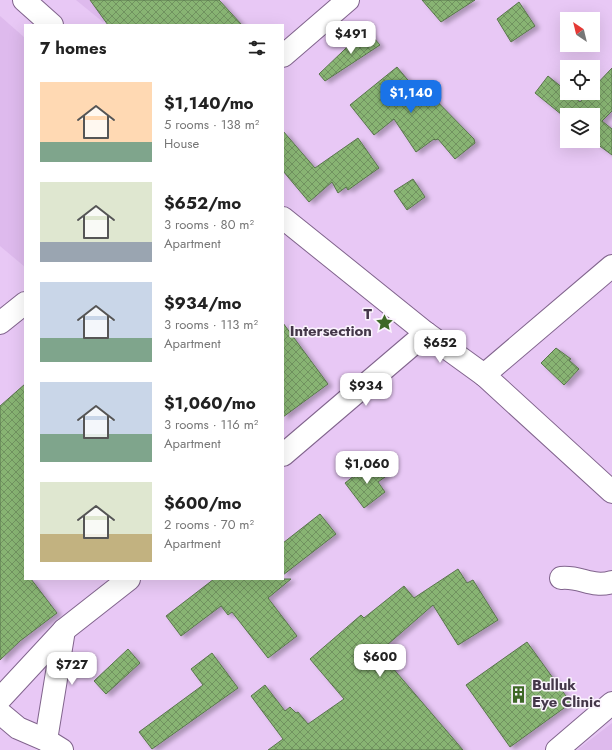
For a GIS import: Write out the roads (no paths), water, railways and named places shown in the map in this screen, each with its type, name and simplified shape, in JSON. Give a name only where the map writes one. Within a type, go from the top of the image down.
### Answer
[{"type":"street","points":[[24,0],[51,24]]},
{"type":"street","points":[[284,55],[348,0]]},
{"type":"street","points":[[284,219],[426,333],[484,375],[612,492]]},
{"type":"street","points":[[484,375],[612,266]]},
{"type":"street","points":[[0,323],[24,304]]},
{"type":"street","points":[[284,453],[426,333]]},
{"type":"street","points":[[561,578],[570,577],[601,585],[612,582]]},
{"type":"street","points":[[0,699],[64,630],[128,580]]},
{"type":"street","points":[[0,713],[18,728],[54,745],[64,630]]},
{"type":"street","points":[[557,750],[612,703]]},
{"type":"place","name":"T Intersection","points":[[385,323]]},
{"type":"place","name":"Bulluk Eye Clinic","points":[[519,694]]}]
